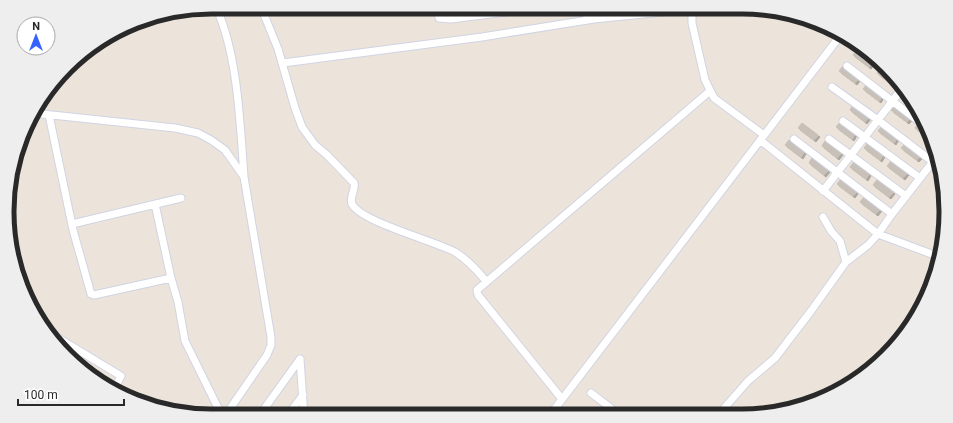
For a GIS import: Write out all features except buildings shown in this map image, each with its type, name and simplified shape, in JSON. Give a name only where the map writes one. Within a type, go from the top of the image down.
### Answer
[{"type":"street","points":[[219,14],[223,24],[233,72],[239,111],[244,177],[271,337],[271,345],[267,355],[231,409]]},
{"type":"street","points":[[264,14],[283,63],[295,108],[302,126],[315,145],[327,155],[354,183],[356,187],[351,201],[352,204],[358,211],[376,221],[456,253],[471,263],[486,282]]},
{"type":"street","points":[[439,14],[439,18],[450,19],[489,14]]},
{"type":"street","points":[[586,14],[594,19]]},
{"type":"street","points":[[283,63],[482,37],[594,19],[639,14]]},
{"type":"street","points":[[692,14],[692,23],[705,80],[714,98],[823,191],[878,234],[934,255]]},
{"type":"street","points":[[554,409],[838,39]]},
{"type":"street","points":[[847,66],[917,120]]},
{"type":"street","points":[[832,86],[932,159]]},
{"type":"street","points":[[562,399],[478,295],[477,290],[710,91]]},
{"type":"street","points":[[823,191],[899,93]]},
{"type":"street","points":[[40,114],[175,128],[198,133],[212,140],[225,150],[244,177]]},
{"type":"street","points":[[49,115],[72,224],[92,295],[170,278]]},
{"type":"street","points":[[843,121],[920,178]]},
{"type":"street","points":[[829,138],[906,196]]},
{"type":"street","points":[[794,140],[892,214]]},
{"type":"street","points":[[723,409],[748,381],[775,358],[846,262],[868,245],[878,234],[933,163]]},
{"type":"street","points":[[72,224],[181,198]]},
{"type":"street","points":[[155,204],[170,278],[178,302],[185,341],[219,409]]},
{"type":"street","points":[[823,217],[831,231],[840,241],[846,262]]},
{"type":"street","points":[[61,340],[121,376],[116,385]]},
{"type":"street","points":[[264,409],[300,359],[304,409]]},
{"type":"street","points":[[592,393],[612,409]]},
{"type":"street","points":[[293,409],[303,395]]}]
